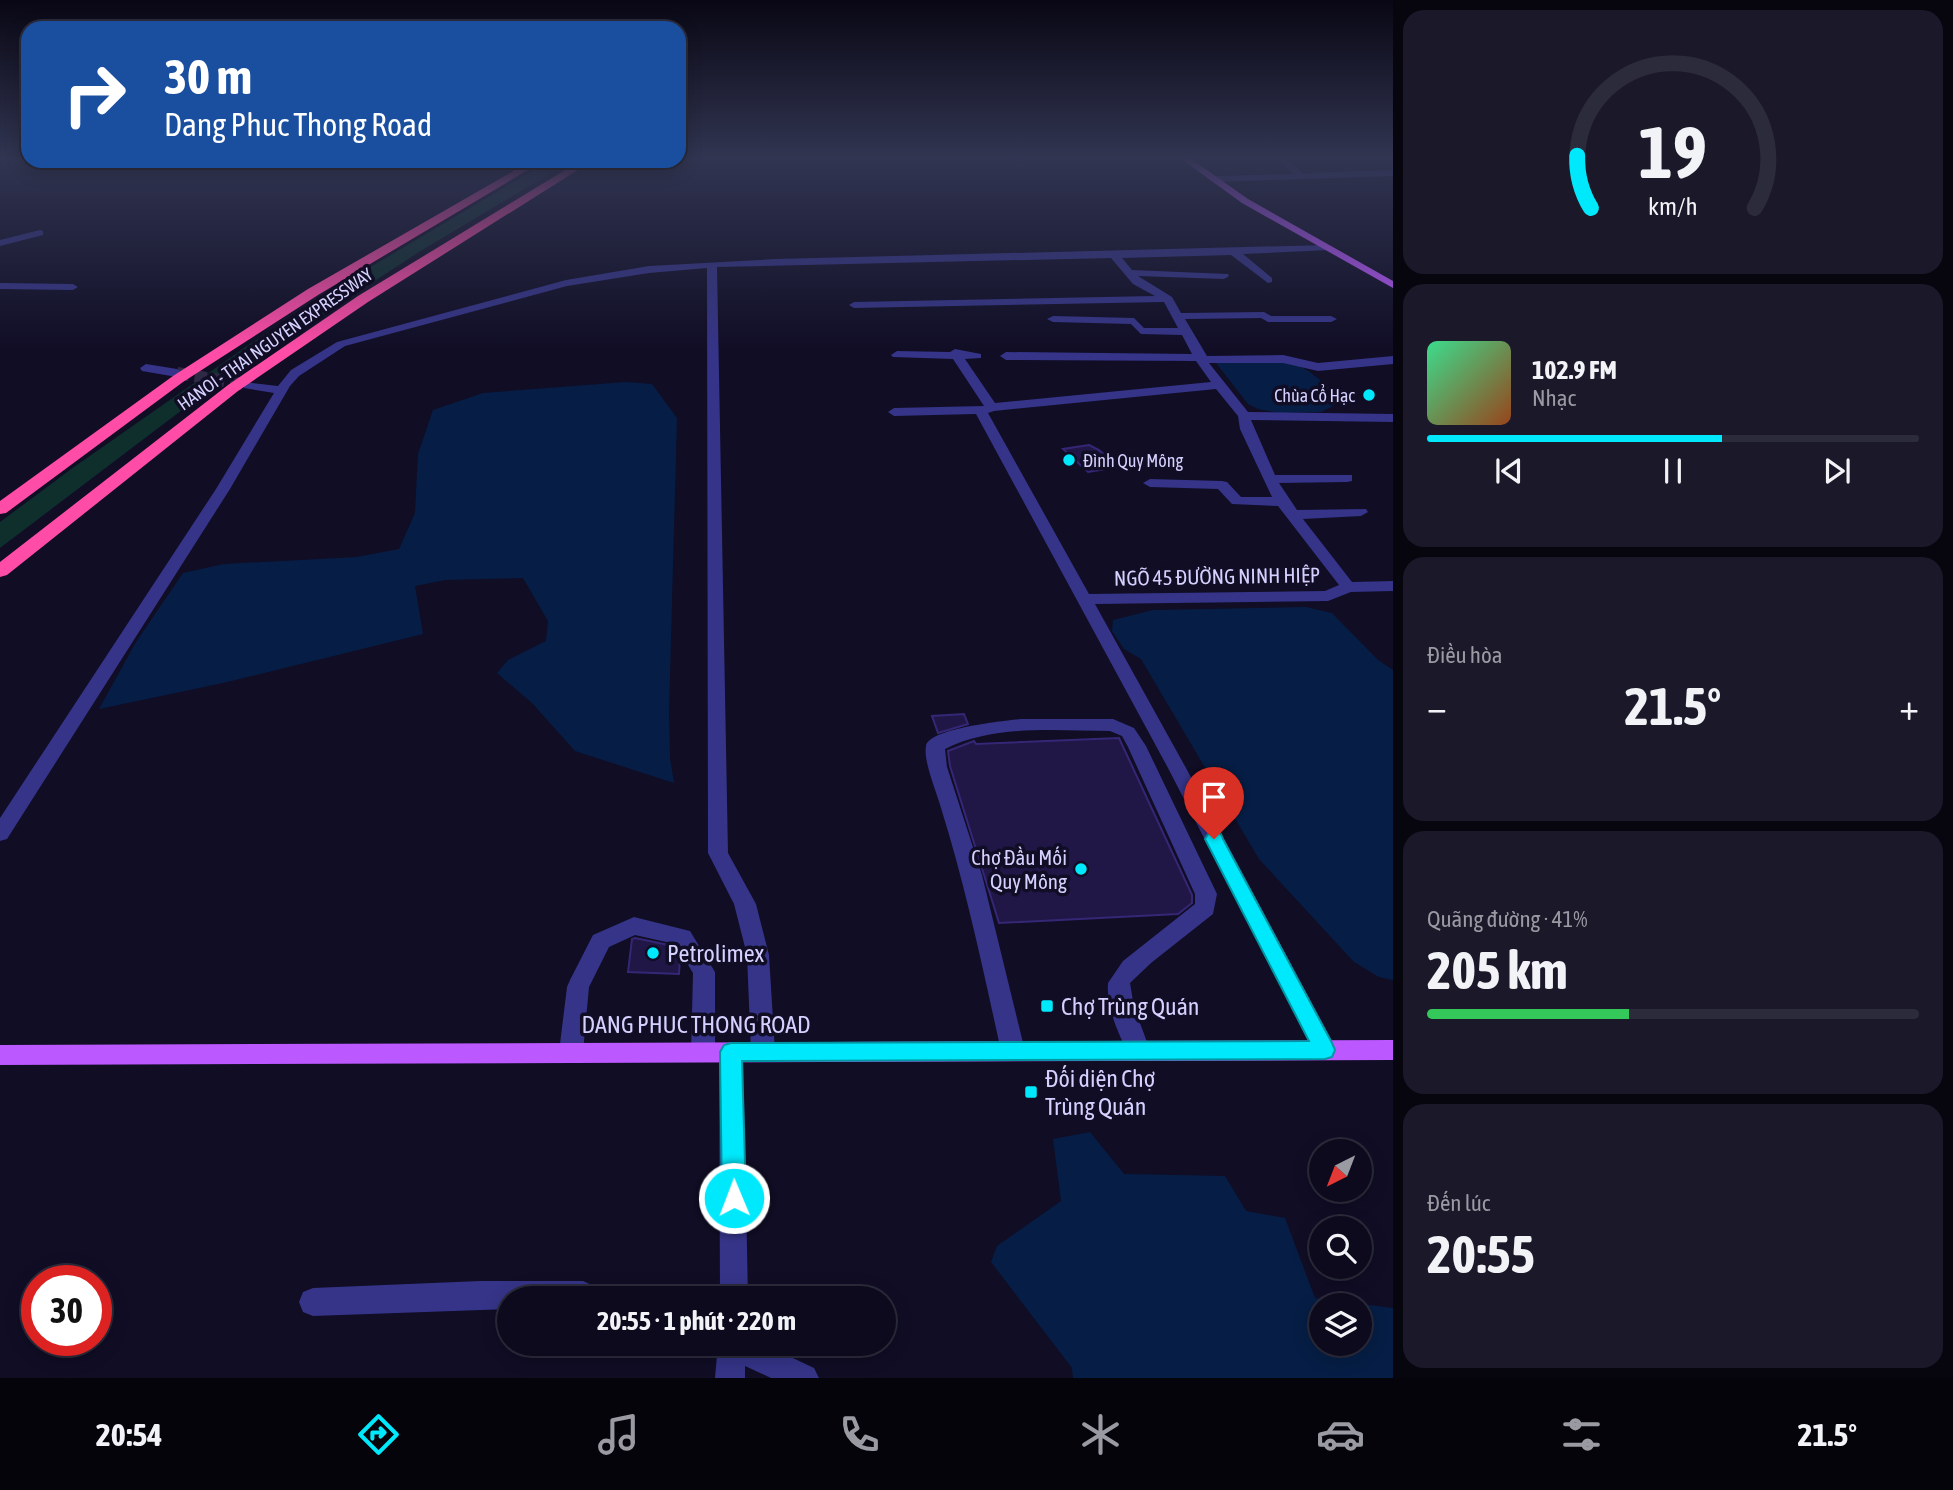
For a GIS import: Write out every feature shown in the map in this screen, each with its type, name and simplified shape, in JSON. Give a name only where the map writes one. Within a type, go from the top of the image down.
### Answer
[{"type":"highway","name":"HANOI - THAI NGUYEN EXPRESSWAY","points":[[0,509],[178,379],[431,222]]},
{"type":"highway","name":"HANOI - THAI NGUYEN EXPRESSWAY","points":[[0,571],[233,388],[363,299],[487,222]]},
{"type":"main road","points":[[1282,222],[1393,285]]},
{"type":"main road","name":"DANG PHUC THONG ROAD","points":[[0,1055],[1393,1050]]},
{"type":"street","points":[[0,243],[40,233]]},
{"type":"street","points":[[0,834],[223,489],[281,390],[295,373],[341,344],[483,304],[597,276],[712,264],[1326,248]]},
{"type":"street","points":[[1234,252],[1268,280]]},
{"type":"street","points":[[1114,255],[1137,282],[1168,299],[1202,359],[1244,416],[1270,479],[1284,502],[1348,587]]},
{"type":"street","points":[[712,264],[718,853],[745,904],[758,955],[763,1052]]},
{"type":"street","points":[[1129,273],[1224,276]]},
{"type":"street","points":[[0,286],[73,287]]},
{"type":"street","points":[[854,305],[1168,299]]},
{"type":"street","points":[[1178,316],[1264,315],[1268,318],[1331,319]]},
{"type":"street","points":[[1053,318],[1134,321],[1141,331],[1187,332]]},
{"type":"street","points":[[956,354],[988,409]]},
{"type":"street","points":[[898,355],[977,356]]},
{"type":"street","points":[[1006,356],[1283,359],[1318,367],[1393,360]]},
{"type":"street","points":[[146,368],[177,373]]},
{"type":"street","points":[[248,385],[281,390]]},
{"type":"street","points":[[894,412],[988,409],[1219,385]]},
{"type":"street","points":[[988,409],[981,412],[983,419],[1177,768],[1325,1050]]},
{"type":"street","points":[[1244,416],[1393,418]]},
{"type":"street","points":[[1376,418],[1393,432]]},
{"type":"street","points":[[1270,479],[1346,478]]},
{"type":"street","points":[[1150,483],[1223,485],[1237,501],[1284,502]]},
{"type":"street","points":[[1293,515],[1361,512]]},
{"type":"street","name":"NGÕ 45 ĐƯỜNG NINH HIỆP","points":[[1082,599],[1328,596],[1348,587],[1393,586]]},
{"type":"street","points":[[1013,1051],[972,875],[935,746],[948,738],[1000,727],[1113,725],[1128,732],[1137,746],[1206,894],[1205,908],[1125,972],[1118,982],[1120,997],[1138,1050]]},
{"type":"street","points":[[571,1052],[578,987],[601,942],[634,926],[682,936],[704,972],[703,1052]]},
{"type":"street","points":[[731,1052],[734,1286]]},
{"type":"street","points":[[313,1302],[497,1295]]},
{"type":"street","points":[[730,1378],[731,1356]]},
{"type":"street","points":[[757,1356],[804,1378]]},
{"type":"green space","points":[[446,222],[469,222],[215,385],[0,548],[0,522],[247,346]]},
{"type":"water","points":[[1216,363],[1294,363],[1310,372],[1345,400],[1321,412],[1279,413],[1258,409],[1248,404]]},
{"type":"water","points":[[626,382],[652,384],[677,418],[669,712],[670,758],[674,783],[575,751],[532,703],[497,673],[508,660],[546,641],[548,621],[523,578],[445,580],[415,586],[423,634],[223,683],[99,709],[136,642],[183,573],[224,564],[357,557],[399,549],[415,513],[418,454],[433,410],[483,393]]},
{"type":"water","points":[[1306,607],[1332,613],[1378,660],[1393,670],[1393,980],[1379,977],[1354,962],[1259,859],[1141,659],[1124,649],[1112,631],[1113,620],[1153,610]]},
{"type":"water","points":[[1090,1132],[1124,1174],[1225,1176],[1246,1211],[1285,1218],[1313,1293],[1309,1293],[1309,1356],[1372,1356],[1372,1305],[1393,1308],[1393,1378],[1073,1378],[1072,1368],[991,1262],[997,1246],[1061,1201],[1053,1139]]},
{"type":"building","points":[[1089,445],[1119,467],[1088,472],[1063,449]]},
{"type":"building","points":[[964,714],[968,724],[938,733],[932,716]]},
{"type":"building","points":[[1119,738],[1192,895],[1192,903],[1178,914],[999,923],[950,766],[948,751],[974,741],[976,744]]},
{"type":"building","points":[[632,939],[673,946],[680,958],[679,974],[628,972]]},
{"type":"tunnel","points":[[177,373],[248,385]]},
{"type":"place","name":"Chùa Cổ Hạc","points":[[1369,395]]},
{"type":"place","name":"Đình Quy Mông","points":[[1069,460]]},
{"type":"place","name":"Chợ Đầu Mối Quy Mông","points":[[1081,869]]},
{"type":"place","name":"Petrolimex","points":[[653,953]]},
{"type":"place","name":"Chợ Trùng Quán","points":[[1047,1006]]},
{"type":"place","name":"Đối diện Chợ Trùng Quán","points":[[1031,1092]]},
{"type":"route","points":[[734,1198],[731,1052],[1325,1050],[1214,839]]}]
